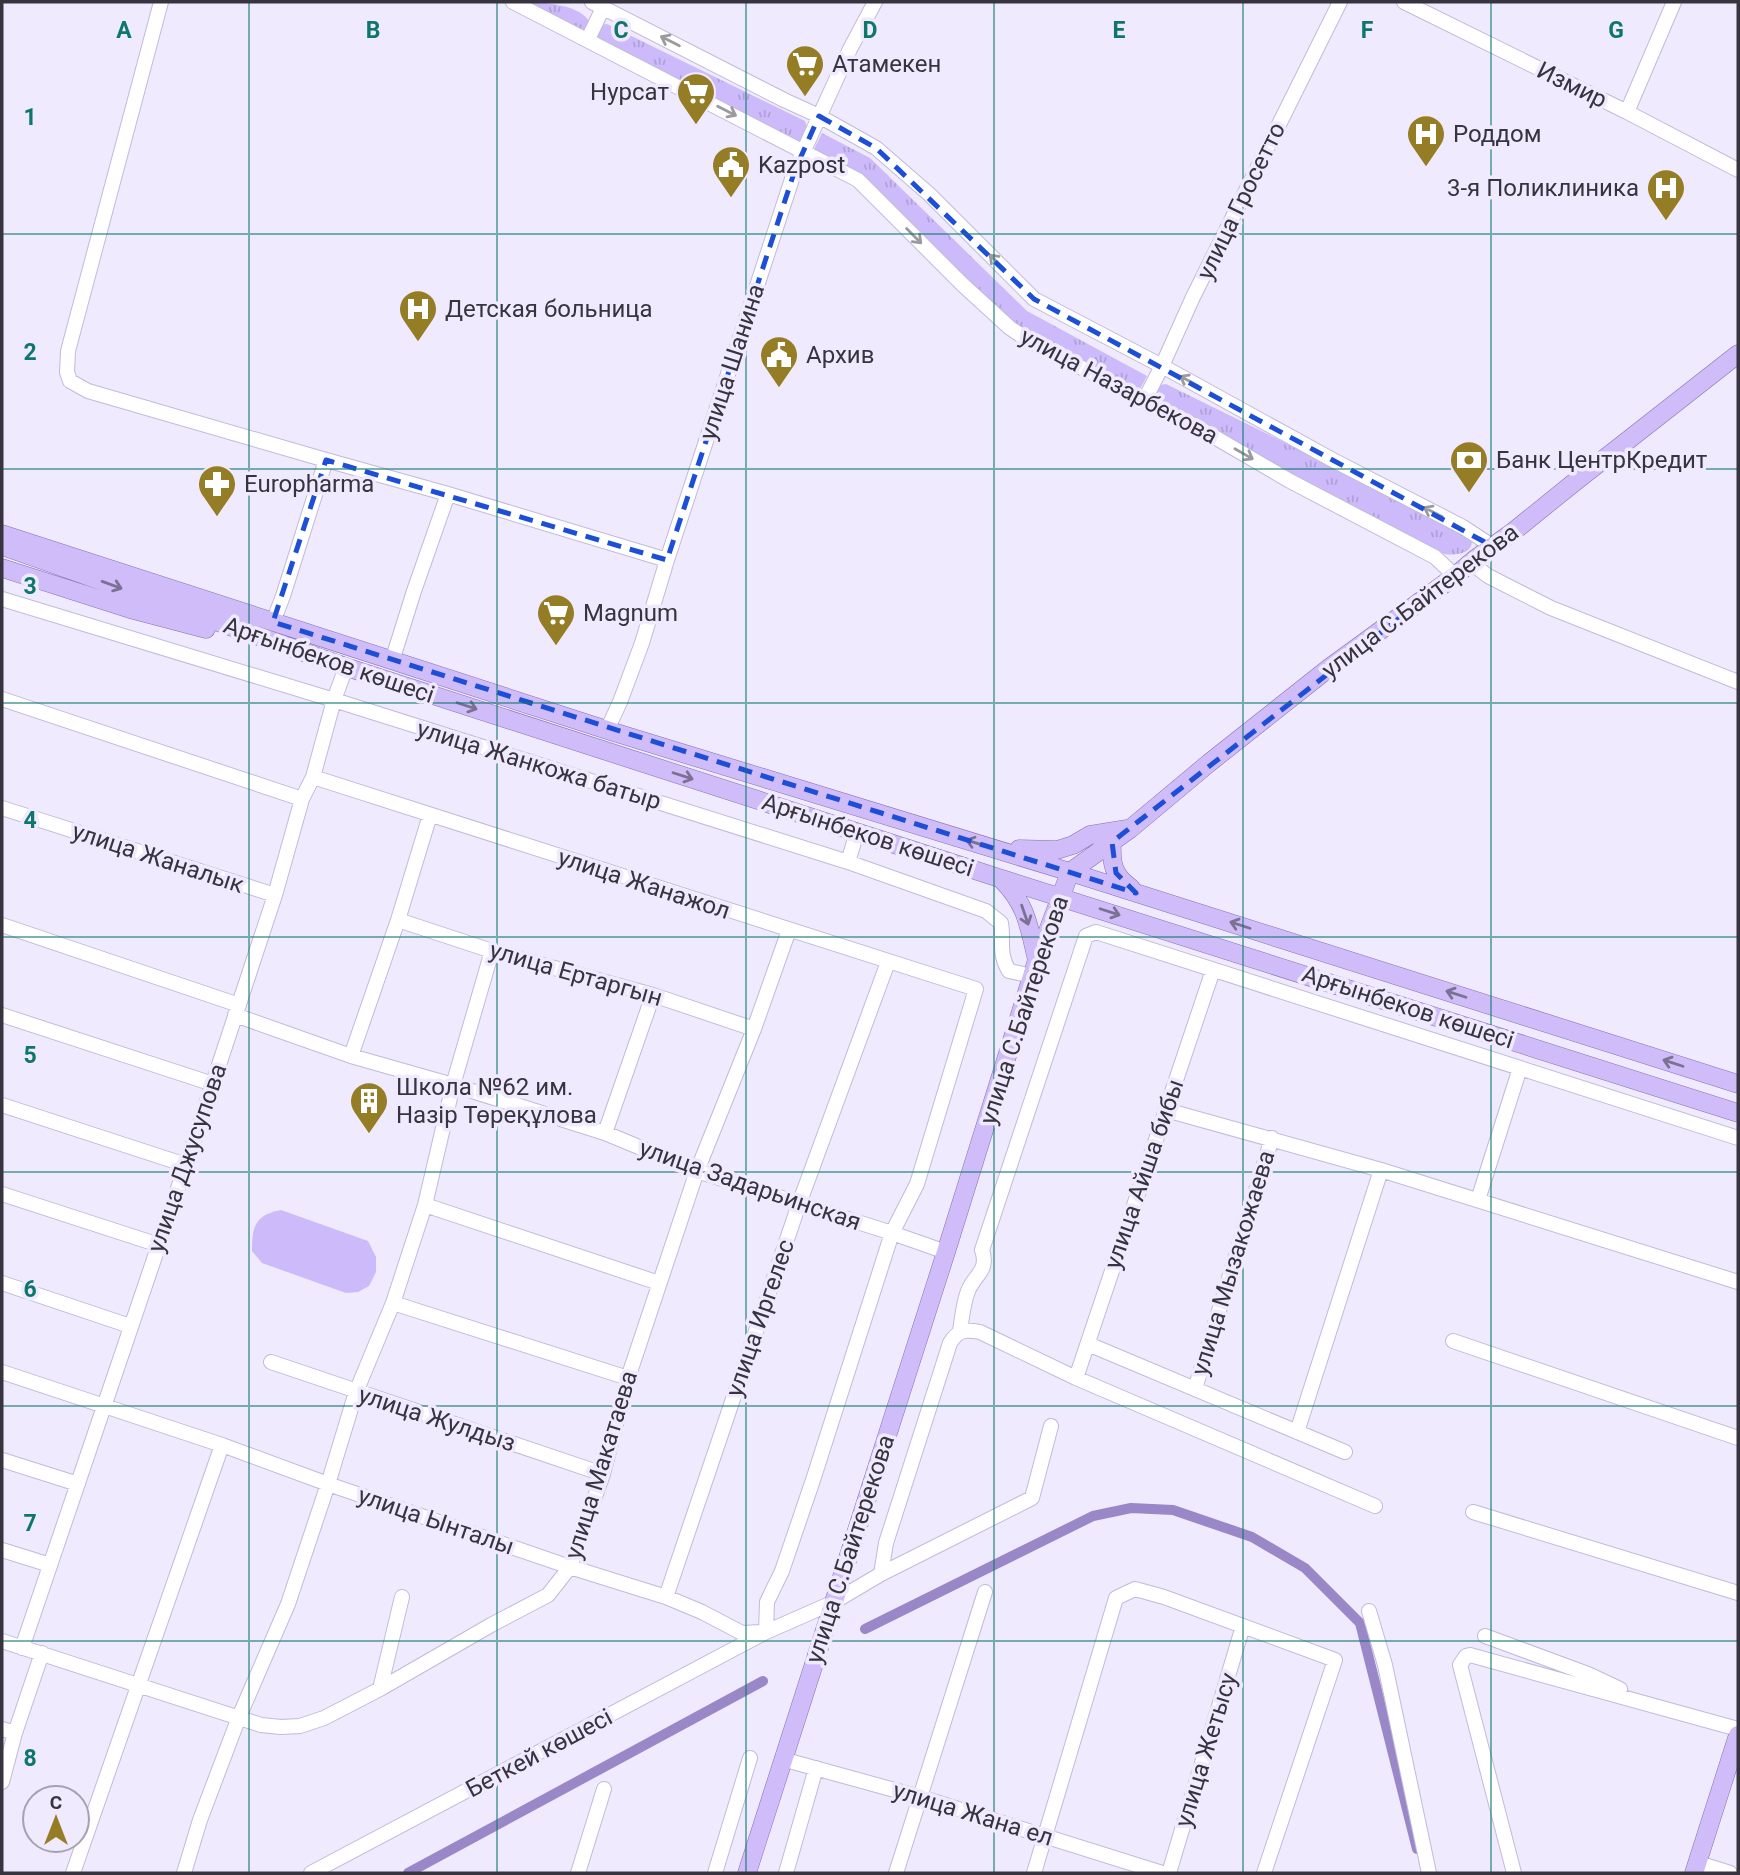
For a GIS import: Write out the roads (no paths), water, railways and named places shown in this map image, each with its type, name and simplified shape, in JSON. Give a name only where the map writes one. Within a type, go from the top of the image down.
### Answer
[{"type":"main road","name":"улица С.Байтерекова","points":[[747,1873],[1034,968],[1070,872],[1130,829],[1329,668],[1514,531],[1738,354]]},
{"type":"main road","points":[[2,522],[172,579],[219,598],[247,614]]},
{"type":"main road","name":"Арғынбеков көшесі","points":[[2,534],[607,730],[1007,852],[1738,1084]]},
{"type":"main road","name":"Арғынбеков көшесі","points":[[2,546],[346,667],[1738,1113]]},
{"type":"main road","points":[[2,568],[201,629],[245,633]]},
{"type":"main road","points":[[1007,852],[1025,849],[1057,850],[1090,835],[1130,829]]},
{"type":"main road","points":[[1112,842],[1111,855],[1119,880],[1136,893]]},
{"type":"main road","points":[[999,878],[1013,892],[1024,910],[1034,968]]},
{"type":"main road","points":[[1696,1868],[1738,1735]]},
{"type":"street","points":[[160,2],[68,351],[67,372],[70,381],[88,391],[667,560]]},
{"type":"street","name":"улица Назарбекова","points":[[513,2],[858,180],[964,285],[1010,328],[1031,342],[1199,428],[1290,481],[1435,556],[1455,576]]},
{"type":"street","name":"улица Шанина","points":[[607,730],[642,643],[791,182],[819,116],[875,2]]},
{"type":"street","name":"улица Гросетто","points":[[1144,401],[1340,2]]},
{"type":"street","name":"Измир","points":[[1404,2],[1738,170]]},
{"type":"street","points":[[1627,113],[1674,2]]},
{"type":"street","points":[[588,39],[597,5]]},
{"type":"street","name":"улица Назарбекова","points":[[597,5],[819,116],[876,148],[929,194],[1034,299],[1463,527],[1492,546]]},
{"type":"street","points":[[273,622],[284,596],[326,460]]},
{"type":"street","points":[[392,661],[448,494]]},
{"type":"street","points":[[1471,563],[1488,576],[1551,608],[1738,682]]},
{"type":"street","name":"улица Жанкожа батыр","points":[[2,599],[334,700],[848,862],[986,911],[1000,923],[1003,960],[1009,971],[1034,968]]},
{"type":"street","name":"улица Джусупова","points":[[22,1648],[213,1084],[275,895],[302,799],[313,778],[346,667]]},
{"type":"street","points":[[2,699],[302,799]]},
{"type":"street","name":"улица Жанажол","points":[[313,778],[976,989],[917,1184],[892,1233]]},
{"type":"street","name":"улица Жаналык","points":[[2,808],[275,895]]},
{"type":"street","points":[[351,1056],[398,920],[430,815]]},
{"type":"street","points":[[848,862],[857,832]]},
{"type":"street","name":"улица Ертаргын","points":[[398,920],[492,951],[653,995],[754,1029]]},
{"type":"street","name":"улица Задарьинская","points":[[2,925],[237,1010],[351,1056],[605,1133],[697,1171],[946,1252]]},
{"type":"street","name":"улица Макатаева","points":[[2,1642],[261,1725],[300,1726],[324,1718],[380,1689],[548,1595],[570,1567],[603,1474],[628,1378],[697,1171],[754,1029],[789,930]]},
{"type":"street","points":[[881,1574],[886,1544],[950,1343],[960,1331],[967,1293],[981,1273],[984,1264],[982,1250],[1086,936],[1096,932],[1738,1138]]},
{"type":"street","points":[[184,1873],[200,1820],[239,1717],[288,1604],[356,1392],[393,1303],[425,1205],[453,1085],[492,951]]},
{"type":"street","name":"улица Иргелес","points":[[666,1597],[799,1204],[888,962]]},
{"type":"street","name":"улица Айша бибы","points":[[1076,1378],[1213,970]]},
{"type":"street","points":[[605,1133],[653,995]]},
{"type":"street","points":[[2,1015],[213,1084]]},
{"type":"street","points":[[1564,1082],[1572,1060]]},
{"type":"street","points":[[1478,1200],[1520,1068]]},
{"type":"street","points":[[2,1105],[186,1165]]},
{"type":"street","points":[[1166,1110],[1381,1170],[1738,1282]]},
{"type":"street","name":"улица Мызакожаева","points":[[1195,1389],[1272,1138]]},
{"type":"street","points":[[1297,1432],[1381,1170]]},
{"type":"street","points":[[2,1194],[159,1245]]},
{"type":"street","points":[[425,1205],[659,1283]]},
{"type":"street","points":[[766,1632],[767,1602],[782,1571],[813,1480],[892,1233]]},
{"type":"street","points":[[2,1283],[130,1326]]},
{"type":"street","points":[[393,1303],[628,1378]]},
{"type":"street","points":[[960,1331],[968,1329],[980,1332],[1076,1378],[1375,1506]]},
{"type":"street","points":[[1453,1341],[1738,1438]]},
{"type":"street","points":[[1087,1343],[1345,1452]]},
{"type":"street","name":"улица Жулдыз","points":[[271,1362],[603,1474]]},
{"type":"street","name":"улица Ынталы","points":[[2,1372],[222,1445],[328,1485],[666,1597],[742,1633],[766,1632]]},
{"type":"street","name":"Беткей көшесі","points":[[311,1873],[766,1632],[832,1603],[881,1574],[1032,1499],[1051,1426]]},
{"type":"street","points":[[73,1873],[222,1445]]},
{"type":"street","points":[[2,1460],[78,1484]]},
{"type":"street","points":[[1473,1512],[1738,1593]]},
{"type":"street","points":[[2,1550],[50,1566]]},
{"type":"street","points":[[1034,1873],[1116,1598],[1135,1589],[1164,1597],[1335,1660],[1264,1873]]},
{"type":"street","points":[[896,1873],[985,1592]]},
{"type":"street","points":[[380,1689],[402,1597]]},
{"type":"street","points":[[1369,1611],[1385,1665],[1429,1873]]},
{"type":"street","name":"улица Жетысу","points":[[1169,1873],[1243,1626]]},
{"type":"street","points":[[1485,1636],[1588,1674],[1659,1708]]},
{"type":"street","points":[[2,1782],[9,1731],[42,1653]]},
{"type":"street","points":[[1514,1873],[1460,1665],[1463,1659],[1470,1655],[1738,1729]]},
{"type":"street","points":[[715,1873],[750,1758]]},
{"type":"street","name":"улица Жана ел","points":[[782,1759],[920,1797],[1162,1873]]},
{"type":"street","points":[[786,1873],[816,1768]]},
{"type":"street","points":[[578,1873],[604,1789]]},
{"type":"street","points":[[1696,1868],[1730,1873]]},
{"type":"waterway","points":[[865,1629],[1093,1516],[1131,1508],[1173,1510],[1252,1537],[1305,1568],[1360,1623],[1417,1849]]},
{"type":"waterway","points":[[408,1873],[763,1681]]},
{"type":"place","name":"Атамекен","points":[[805,98]]},
{"type":"place","name":"Нурсат","points":[[696,126]]},
{"type":"place","name":"Роддом","points":[[1426,168]]},
{"type":"place","name":"Kazpost","points":[[731,199]]},
{"type":"place","name":"3-я Поликлиника","points":[[1666,222]]},
{"type":"place","name":"Детская больница","points":[[418,343]]},
{"type":"place","name":"Архив","points":[[779,389]]},
{"type":"place","name":"Банк ЦентрКредит","points":[[1469,494]]},
{"type":"place","name":"Europharma","points":[[217,518]]},
{"type":"place","name":"Magnum","points":[[556,647]]},
{"type":"place","name":"Школа №62 им. Назір Төреқұлова","points":[[369,1135]]}]
